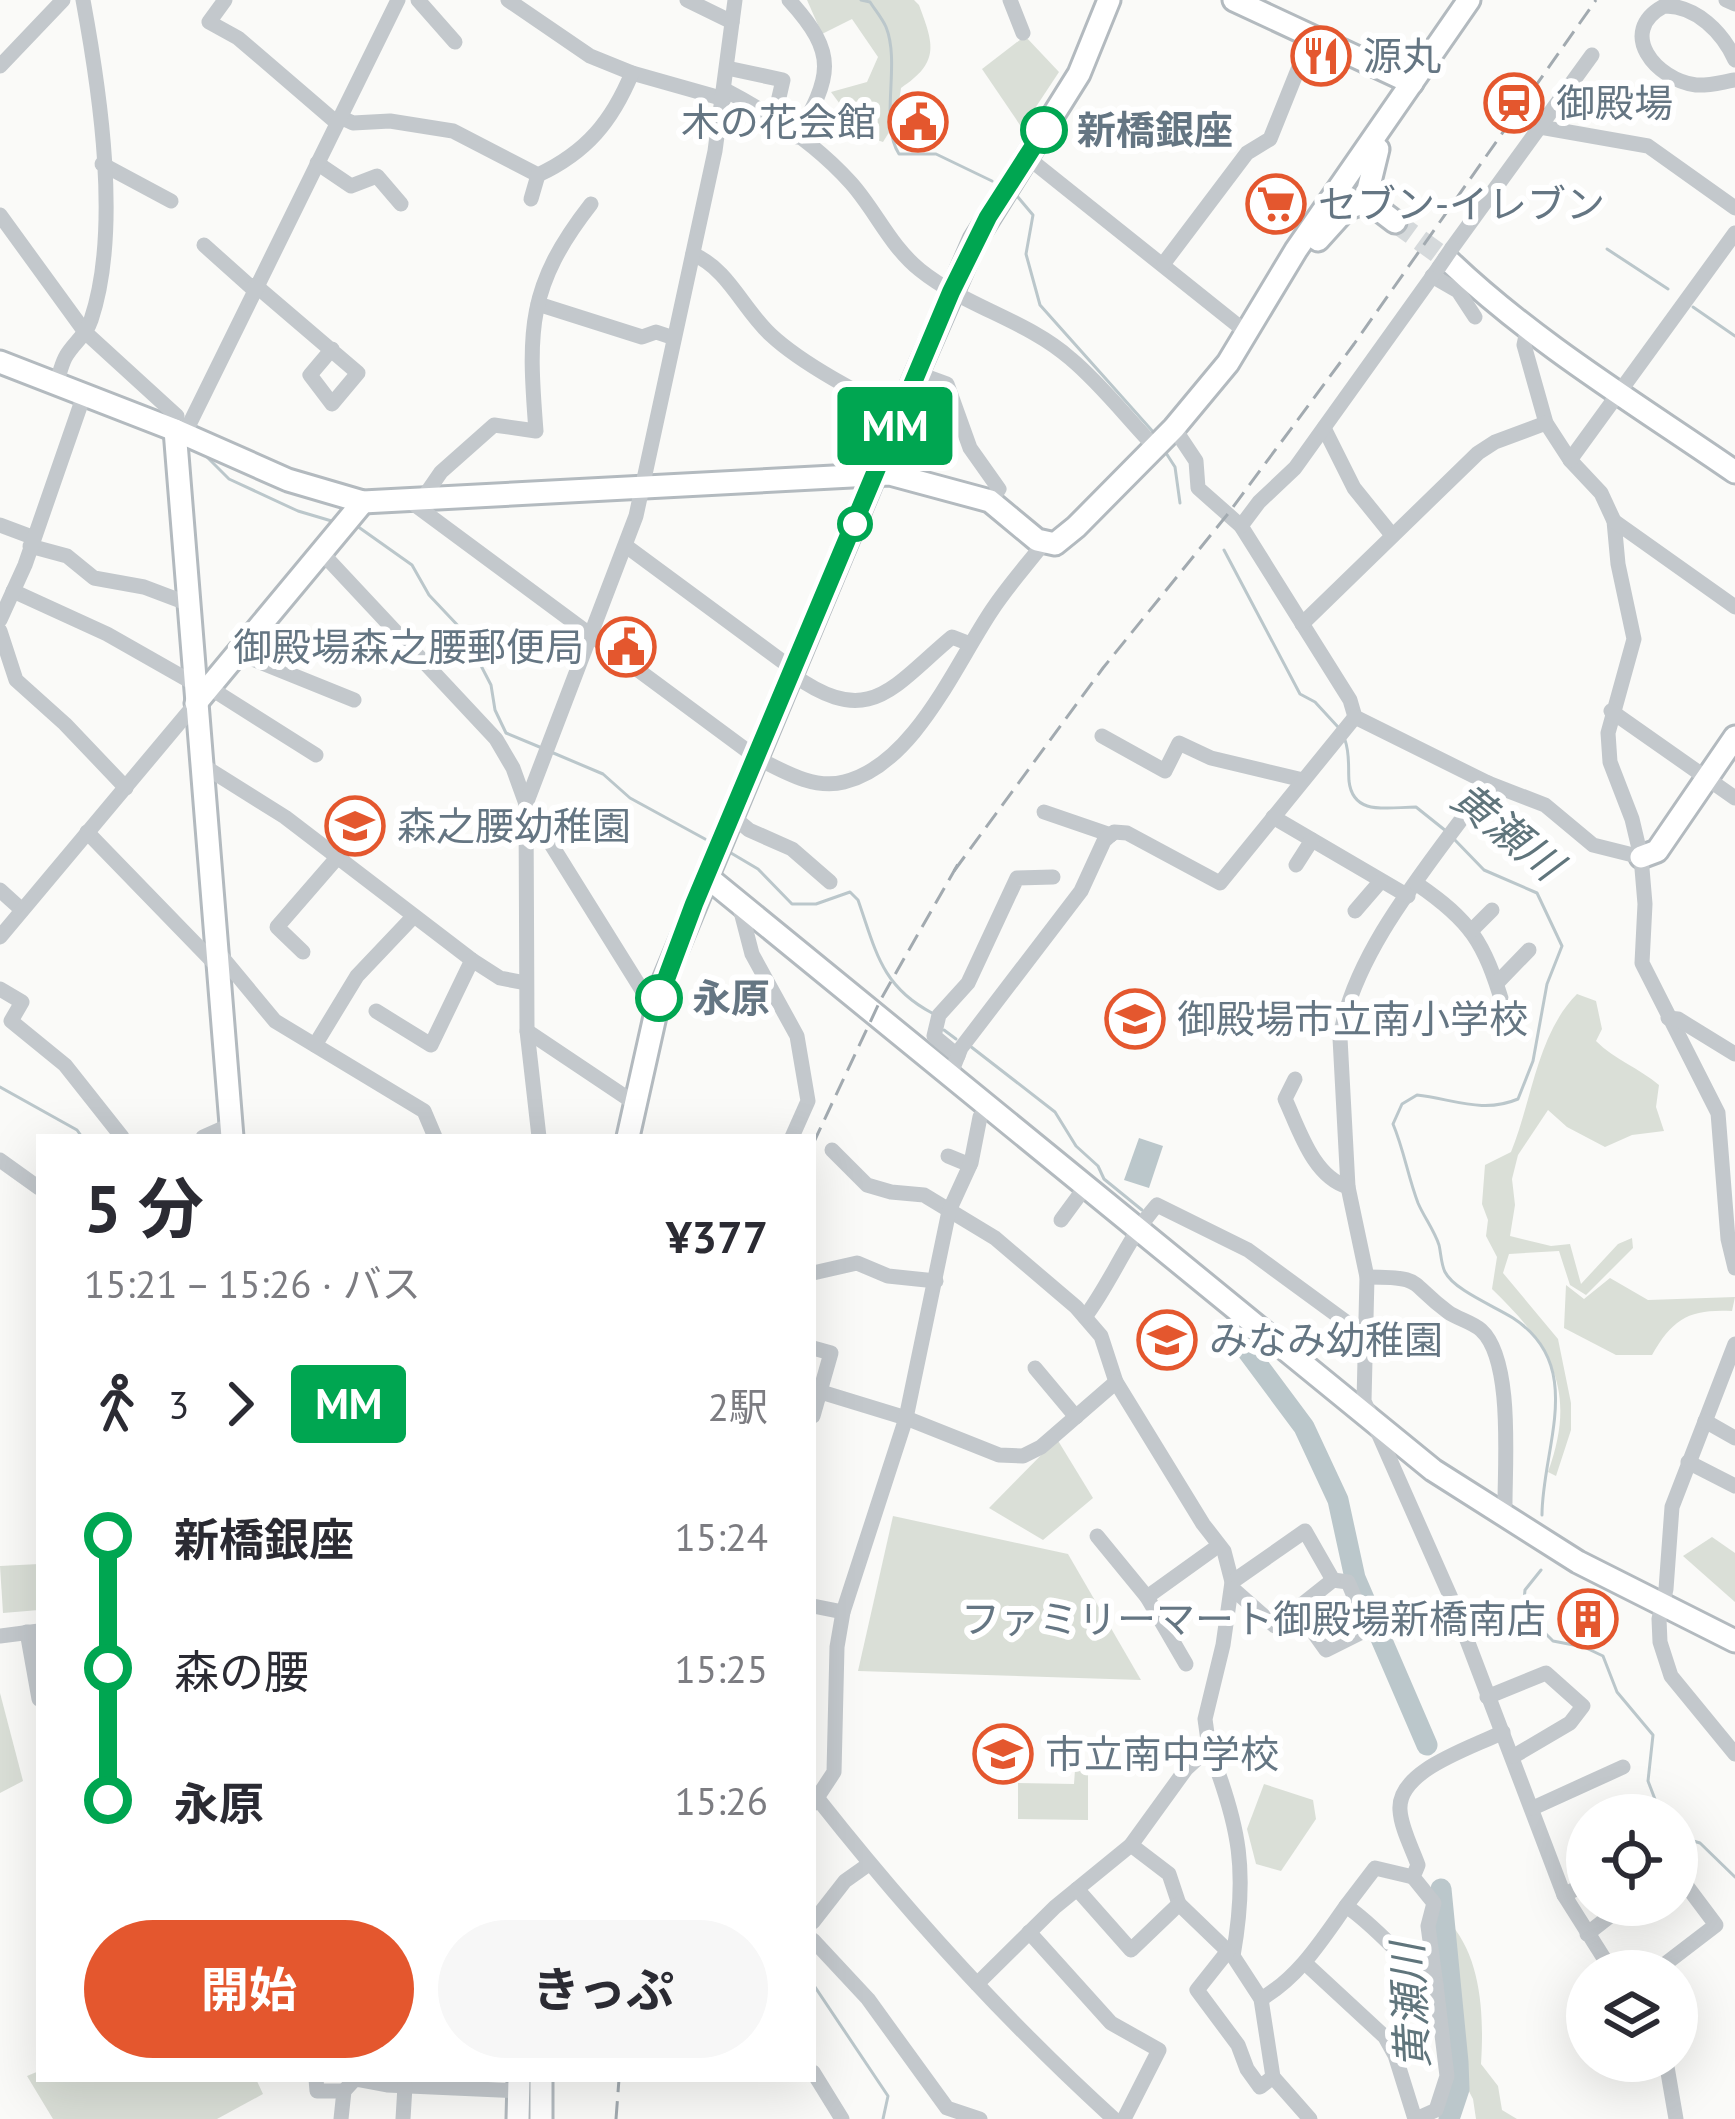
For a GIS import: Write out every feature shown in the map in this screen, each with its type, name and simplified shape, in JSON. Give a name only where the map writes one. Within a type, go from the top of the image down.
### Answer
[{"type":"street","points":[[0,66],[63,0]]},
{"type":"street","points":[[56,384],[65,355],[86,332],[103,270],[106,234],[93,55],[82,0]]},
{"type":"street","points":[[226,0],[209,22],[238,38],[339,120],[389,121],[453,131],[538,175]]},
{"type":"street","points":[[180,433],[219,371],[222,353],[398,0]]},
{"type":"street","points":[[418,0],[455,42]]},
{"type":"street","points":[[508,0],[590,56],[632,73],[724,94],[771,116],[851,183],[890,240],[917,268],[1070,358],[1196,461],[1198,488],[1241,526],[1350,700],[1351,721],[1220,883],[1127,833],[1111,835],[1044,812]]},
{"type":"street","points":[[687,0],[732,22]]},
{"type":"street","points":[[538,1134],[526,1030],[526,804],[626,546],[724,94],[735,0]]},
{"type":"street","points":[[789,0],[824,44],[819,98],[797,137]]},
{"type":"street","points":[[1010,0],[1024,33]]},
{"type":"street","points":[[629,1134],[656,1011],[706,877],[951,292],[988,217],[1079,74],[1109,0]]},
{"type":"street","points":[[1234,0],[1412,83]]},
{"type":"street","points":[[0,362],[288,480],[363,502],[876,474],[953,488],[990,501],[1043,544],[1055,544],[1165,436],[1228,364],[1296,250],[1378,143],[1469,0]]},
{"type":"street","points":[[1726,0],[1735,4]]},
{"type":"street","points":[[1707,85],[1723,74],[1733,58],[1725,39],[1681,7],[1655,10],[1640,38],[1647,57],[1682,81],[1707,85],[1735,80]]},
{"type":"street","points":[[1164,263],[1247,153],[1270,139],[1311,38]]},
{"type":"street","points":[[1241,526],[1295,468],[1592,55]]},
{"type":"street","points":[[727,68],[782,80],[771,116]]},
{"type":"street","points":[[531,199],[538,175],[582,146],[615,113],[632,73]]},
{"type":"street","points":[[1540,128],[1648,146],[1735,208]]},
{"type":"street","points":[[1378,143],[1378,159],[1368,183],[1370,200],[1395,222]]},
{"type":"street","points":[[1027,158],[1246,332]]},
{"type":"street","points":[[102,164],[170,201]]},
{"type":"street","points":[[317,164],[351,186],[377,176],[401,204]]},
{"type":"street","points":[[1296,250],[1315,242],[1346,209],[1370,200]]},
{"type":"street","points":[[416,502],[440,472],[494,425],[536,430],[530,356],[538,304],[558,246],[591,204]]},
{"type":"street","points":[[0,215],[86,332],[177,416],[231,1131]]},
{"type":"street","points":[[1570,460],[1735,233]]},
{"type":"street","points":[[204,245],[332,349]]},
{"type":"street","points":[[692,254],[712,262],[771,335],[869,400],[901,413]]},
{"type":"street","points":[[1443,263],[1470,293],[1528,327],[1735,472]]},
{"type":"street","points":[[1470,293],[1475,317]]},
{"type":"street","points":[[538,304],[642,338],[656,332],[674,338]]},
{"type":"street","points":[[1528,327],[1524,345],[1546,424],[1570,460],[1601,493],[1614,521],[1634,639],[1607,733],[1610,762],[1641,857],[1642,963],[1718,1113],[1728,1239],[1735,1268]]},
{"type":"street","points":[[917,373],[947,384],[970,448],[998,489],[990,501]]},
{"type":"street","points":[[0,620],[83,395]]},
{"type":"street","points":[[1302,624],[1478,453],[1546,424]]},
{"type":"street","points":[[1324,428],[1354,488],[1391,535]]},
{"type":"street","points":[[0,937],[363,502]]},
{"type":"street","points":[[416,502],[757,758],[818,784],[842,783],[863,775],[906,742],[1043,544]]},
{"type":"street","points":[[1614,521],[1735,607]]},
{"type":"street","points":[[0,525],[67,556],[94,578],[144,587],[189,604]]},
{"type":"street","points":[[626,546],[793,672],[838,700],[862,702],[880,697],[952,637],[970,644]]},
{"type":"street","points":[[323,554],[496,739],[526,804],[656,1011]]},
{"type":"street","points":[[13,591],[106,634],[316,755]]},
{"type":"street","points":[[0,631],[16,680],[126,788]]},
{"type":"street","points":[[240,654],[354,700]]},
{"type":"street","points":[[1611,711],[1735,798]]},
{"type":"street","points":[[1351,721],[1545,805],[1593,845],[1641,857],[1657,851],[1735,737]]},
{"type":"street","points":[[1102,736],[1166,771],[1179,742],[1232,764],[1303,780]]},
{"type":"street","points":[[202,765],[286,818],[472,961],[500,978],[526,983]]},
{"type":"street","points":[[1488,783],[1388,925],[1343,1014],[1340,1038],[1348,1187],[1367,1277],[1364,1401],[1451,1598],[1564,1895],[1598,1950]]},
{"type":"street","points":[[731,815],[749,830],[792,849],[830,882]]},
{"type":"street","points":[[1273,817],[1380,881],[1413,890],[1458,913],[1497,983],[1503,1005]]},
{"type":"street","points":[[87,832],[275,1021],[424,1111],[434,1134]]},
{"type":"street","points":[[960,1053],[1081,891],[1111,835]]},
{"type":"street","points":[[1296,866],[1312,840]]},
{"type":"street","points":[[303,952],[277,927],[336,859]]},
{"type":"street","points":[[706,877],[960,1053],[989,1106],[1433,1470],[1579,1562],[1735,1641]]},
{"type":"street","points":[[960,1053],[934,1036],[939,1015],[968,983],[1017,878],[1053,878]]},
{"type":"street","points":[[1355,910],[1380,881]]},
{"type":"street","points":[[0,890],[22,910]]},
{"type":"street","points":[[739,904],[752,954],[797,1036],[808,1101],[793,1134]]},
{"type":"street","points":[[1471,931],[1492,910]]},
{"type":"street","points":[[315,1045],[357,976],[413,917]]},
{"type":"street","points":[[1497,983],[1529,950]]},
{"type":"street","points":[[376,1011],[431,1045],[472,961]]},
{"type":"street","points":[[0,989],[22,1002],[11,1021],[65,1065],[120,1134]]},
{"type":"street","points":[[1668,1018],[1678,1019],[1735,1054]]},
{"type":"street","points":[[526,1030],[636,1104]]},
{"type":"street","points":[[1294,1079],[1285,1099],[1310,1153],[1332,1183],[1348,1187]]},
{"type":"street","points":[[989,1106],[980,1117],[970,1165],[949,1211],[906,1418],[844,1612],[836,1647],[834,1772],[816,1796],[869,1864],[977,1984],[1040,2052],[1114,2119]]},
{"type":"street","points":[[832,1150],[867,1185],[923,1195],[995,1238],[1084,1317],[1101,1336],[1116,1382],[1224,1551],[1232,1585],[1204,1719],[1242,1863],[1243,1902],[1230,1953],[1197,1990],[1238,2045],[1260,2087],[1274,2077]]},
{"type":"street","points":[[949,1156],[970,1165]]},
{"type":"street","points":[[0,1160],[36,1186]]},
{"type":"street","points":[[1061,1220],[1086,1186]]},
{"type":"street","points":[[1084,1317],[1109,1285],[1138,1228],[1157,1204],[1248,1250],[1364,1335]]},
{"type":"street","points":[[816,1272],[857,1263],[887,1276],[936,1281]]},
{"type":"street","points":[[1367,1277],[1407,1278],[1418,1283],[1448,1312],[1484,1332],[1505,1383],[1505,1503],[1499,1514]]},
{"type":"street","points":[[1735,1344],[1672,1507],[1660,1642],[1671,1676],[1735,1754]]},
{"type":"street","points":[[816,1349],[831,1353],[816,1406]]},
{"type":"street","points":[[1035,1368],[1076,1417]]},
{"type":"street","points":[[820,1392],[906,1418],[999,1455],[1023,1456],[1041,1448],[1116,1382]]},
{"type":"street","points":[[1705,1421],[1735,1438]]},
{"type":"street","points":[[1688,1462],[1735,1486]]},
{"type":"street","points":[[1232,1585],[1305,1531],[1334,1580]]},
{"type":"street","points":[[1096,1535],[1148,1597],[1186,1664]]},
{"type":"street","points":[[1148,1597],[1218,1546]]},
{"type":"street","points":[[1232,1585],[1275,1626],[1296,1608],[1334,1580],[1348,1582],[1368,1629],[1326,1650],[1296,1608]]},
{"type":"street","points":[[816,1607],[844,1612]]},
{"type":"street","points":[[0,1636],[33,1631],[36,1665]]},
{"type":"street","points":[[1487,1696],[1546,1673],[1583,1706],[1570,1723],[1514,1756]]},
{"type":"street","points":[[1413,1877],[1418,1865],[1400,1815],[1400,1796],[1410,1778],[1503,1732]]},
{"type":"street","points":[[977,1984],[1029,1932],[1131,1846],[1186,1769],[1209,1748]]},
{"type":"street","points":[[1533,1808],[1623,1767]]},
{"type":"street","points":[[1131,1846],[1169,1874],[1179,1904],[1230,1953],[1261,1999],[1274,2077],[1310,2119]]},
{"type":"street","points":[[816,1918],[845,1881],[869,1864]]},
{"type":"street","points":[[1261,1999],[1281,1988],[1305,1963],[1375,1868],[1413,1877],[1435,1903],[1428,1926],[1447,2076],[1436,2110],[1416,2119],[1385,2037],[1305,1963]]},
{"type":"street","points":[[1077,1889],[1131,1950],[1179,1904]]},
{"type":"street","points":[[1683,1950],[1716,1925],[1698,1901]]},
{"type":"street","points":[[1346,1906],[1436,1985]]},
{"type":"street","points":[[1587,1934],[1597,1926]]},
{"type":"street","points":[[1029,1932],[1111,2023],[1159,2050],[1124,2119]]},
{"type":"street","points":[[816,1943],[868,2000],[947,2108],[980,2119]]},
{"type":"street","points":[[816,2077],[842,2119]]},
{"type":"street","points":[[316,2082],[317,2091],[344,2091]]},
{"type":"street","points":[[341,2119],[344,2091],[352,2082]]},
{"type":"street","points":[[376,2082],[519,2085],[518,2119]]},
{"type":"street","points":[[541,2082],[541,2119]]},
{"type":"street","points":[[1670,2082],[1676,2119]]},
{"type":"street","points":[[403,2119],[405,2086]]},
{"type":"shaded area","points":[[807,0],[914,0],[919,5],[930,42],[928,61],[901,88],[896,121],[883,142],[863,135],[831,92],[867,82],[878,57],[852,19],[822,34]]},
{"type":"shaded area","points":[[1025,36],[1059,72],[1022,128],[982,69]]},
{"type":"shaded area","points":[[1577,994],[1596,1001],[1602,1029],[1596,1041],[1659,1085],[1656,1107],[1664,1131],[1632,1135],[1605,1147],[1567,1127],[1548,1110],[1518,1155],[1512,1179],[1515,1205],[1510,1236],[1551,1246],[1570,1244],[1581,1284],[1618,1244],[1632,1238],[1633,1248],[1586,1295],[1570,1285],[1559,1251],[1509,1254],[1503,1273],[1558,1339],[1571,1403],[1571,1430],[1556,1476],[1548,1472],[1557,1443],[1559,1393],[1544,1350],[1492,1289],[1497,1257],[1486,1236],[1488,1220],[1482,1204],[1485,1165],[1511,1152],[1544,1048]]},
{"type":"shaded area","points":[[1139,1138],[1163,1146],[1149,1188],[1124,1180]]},
{"type":"shaded area","points":[[1610,1278],[1648,1300],[1735,1297],[1732,1311],[1694,1314],[1675,1324],[1652,1355],[1616,1355],[1564,1328],[1566,1285],[1584,1299]]},
{"type":"shaded area","points":[[1057,1439],[1093,1498],[1043,1540],[989,1508]]},
{"type":"shaded area","points":[[893,1516],[1068,1554],[1141,1680],[858,1671]]},
{"type":"shaded area","points":[[1712,1537],[1735,1553],[1735,1602],[1683,1556]]},
{"type":"shaded area","points":[[36,1564],[36,1610],[3,1613],[0,1566]]},
{"type":"shaded area","points":[[0,1693],[23,1781],[0,1793]]},
{"type":"shaded area","points":[[1075,1770],[1088,1770],[1088,1820],[1018,1819],[1018,1783],[1074,1784]]},
{"type":"shaded area","points":[[1264,1784],[1313,1800],[1316,1819],[1281,1871],[1256,1864],[1247,1829]]},
{"type":"shaded area","points":[[1451,1924],[1475,1972],[1481,2064],[1498,2086],[1502,2110],[1517,2119],[1476,2119],[1463,2080]]},
{"type":"shaded area","points":[[36,2072],[36,2082],[257,2082],[263,2094],[217,2119],[53,2119],[27,2076]]},
{"type":"waterway","name":"黄瀬川","points":[[861,0],[870,2],[890,42],[891,126],[899,154],[936,154],[992,181]]},
{"type":"waterway","name":"黄瀬川","points":[[1017,196],[1033,215],[1026,254],[1040,305],[1155,434]]},
{"type":"waterway","points":[[1607,249],[1668,289]]},
{"type":"waterway","points":[[1693,307],[1735,336]]},
{"type":"waterway","name":"黄瀬川","points":[[1166,453],[1175,467],[1180,503]]},
{"type":"waterway","points":[[206,456],[229,479],[298,511],[335,522]]},
{"type":"waterway","points":[[357,526],[412,565],[429,595],[463,631],[491,685],[495,710],[506,733],[542,748]]},
{"type":"waterway","name":"黄瀬川","points":[[1224,550],[1300,694],[1315,702],[1338,727]]},
{"type":"waterway","name":"黄瀬川","points":[[1345,740],[1349,781],[1357,800],[1374,807],[1416,807],[1446,831]]},
{"type":"waterway","points":[[551,752],[603,774],[630,798],[705,839]]},
{"type":"waterway","name":"黄瀬川","points":[[1453,838],[1484,870],[1537,893],[1562,946],[1547,984],[1533,1061],[1518,1099],[1480,1105],[1417,1095],[1402,1104],[1393,1124],[1445,1272],[1465,1291],[1513,1318],[1535,1337],[1549,1360],[1555,1409],[1542,1515]]},
{"type":"waterway","points":[[731,853],[758,869],[792,904],[816,904],[850,892],[858,900],[891,979],[932,1013]]},
{"type":"waterway","points":[[944,1030],[956,1039]]},
{"type":"waterway","points":[[970,1046],[1055,1112],[1104,1179],[1142,1210]]},
{"type":"waterway","points":[[0,1087],[80,1134]]},
{"type":"waterway","name":"黄瀬川","points":[[1240,1341],[1304,1427],[1338,1500],[1355,1578],[1427,1745]]},
{"type":"waterway","name":"黄瀬川","points":[[1541,1570],[1525,1590],[1523,1611],[1553,1641],[1603,1656],[1617,1692],[1653,1735],[1648,1781],[1653,1794]]},
{"type":"waterway","name":"黄瀬川","points":[[1698,1842],[1735,1877]]},
{"type":"waterway","name":"黄瀬川","points":[[1441,1889],[1459,2089],[1449,2119]]},
{"type":"waterway","points":[[816,1988],[888,2096],[883,2119]]},
{"type":"tunnel","points":[[1395,222],[1450,262]]},
{"type":"railway","points":[[954,871],[1103,668],[1227,515],[1354,344],[1596,0]]},
{"type":"railway","points":[[816,1138],[881,999],[962,857]]},
{"type":"railway","points":[[616,2119],[619,2082]]},
{"type":"bus line","name":"MM","points":[[659,998],[951,292],[988,217],[1044,130]]},
{"type":"place","name":"源丸","points":[[1321,56]]},
{"type":"place","name":"御殿場","points":[[1514,103]]},
{"type":"place","name":"木の花会館","points":[[918,122]]},
{"type":"place","name":"新橋銀座","points":[[1044,130]]},
{"type":"place","name":"セブン-イレブン","points":[[1276,204]]},
{"type":"place","name":"御殿場森之腰郵便局","points":[[626,647]]},
{"type":"place","name":"森之腰幼稚園","points":[[355,826]]},
{"type":"place","name":"永原","points":[[659,998]]},
{"type":"place","name":"御殿場市立南小学校","points":[[1135,1019]]},
{"type":"place","name":"みなみ幼稚園","points":[[1167,1340]]},
{"type":"place","name":"ファミリーマート御殿場新橋南店","points":[[1588,1619]]},
{"type":"place","name":"市立南中学校","points":[[1003,1754]]}]
